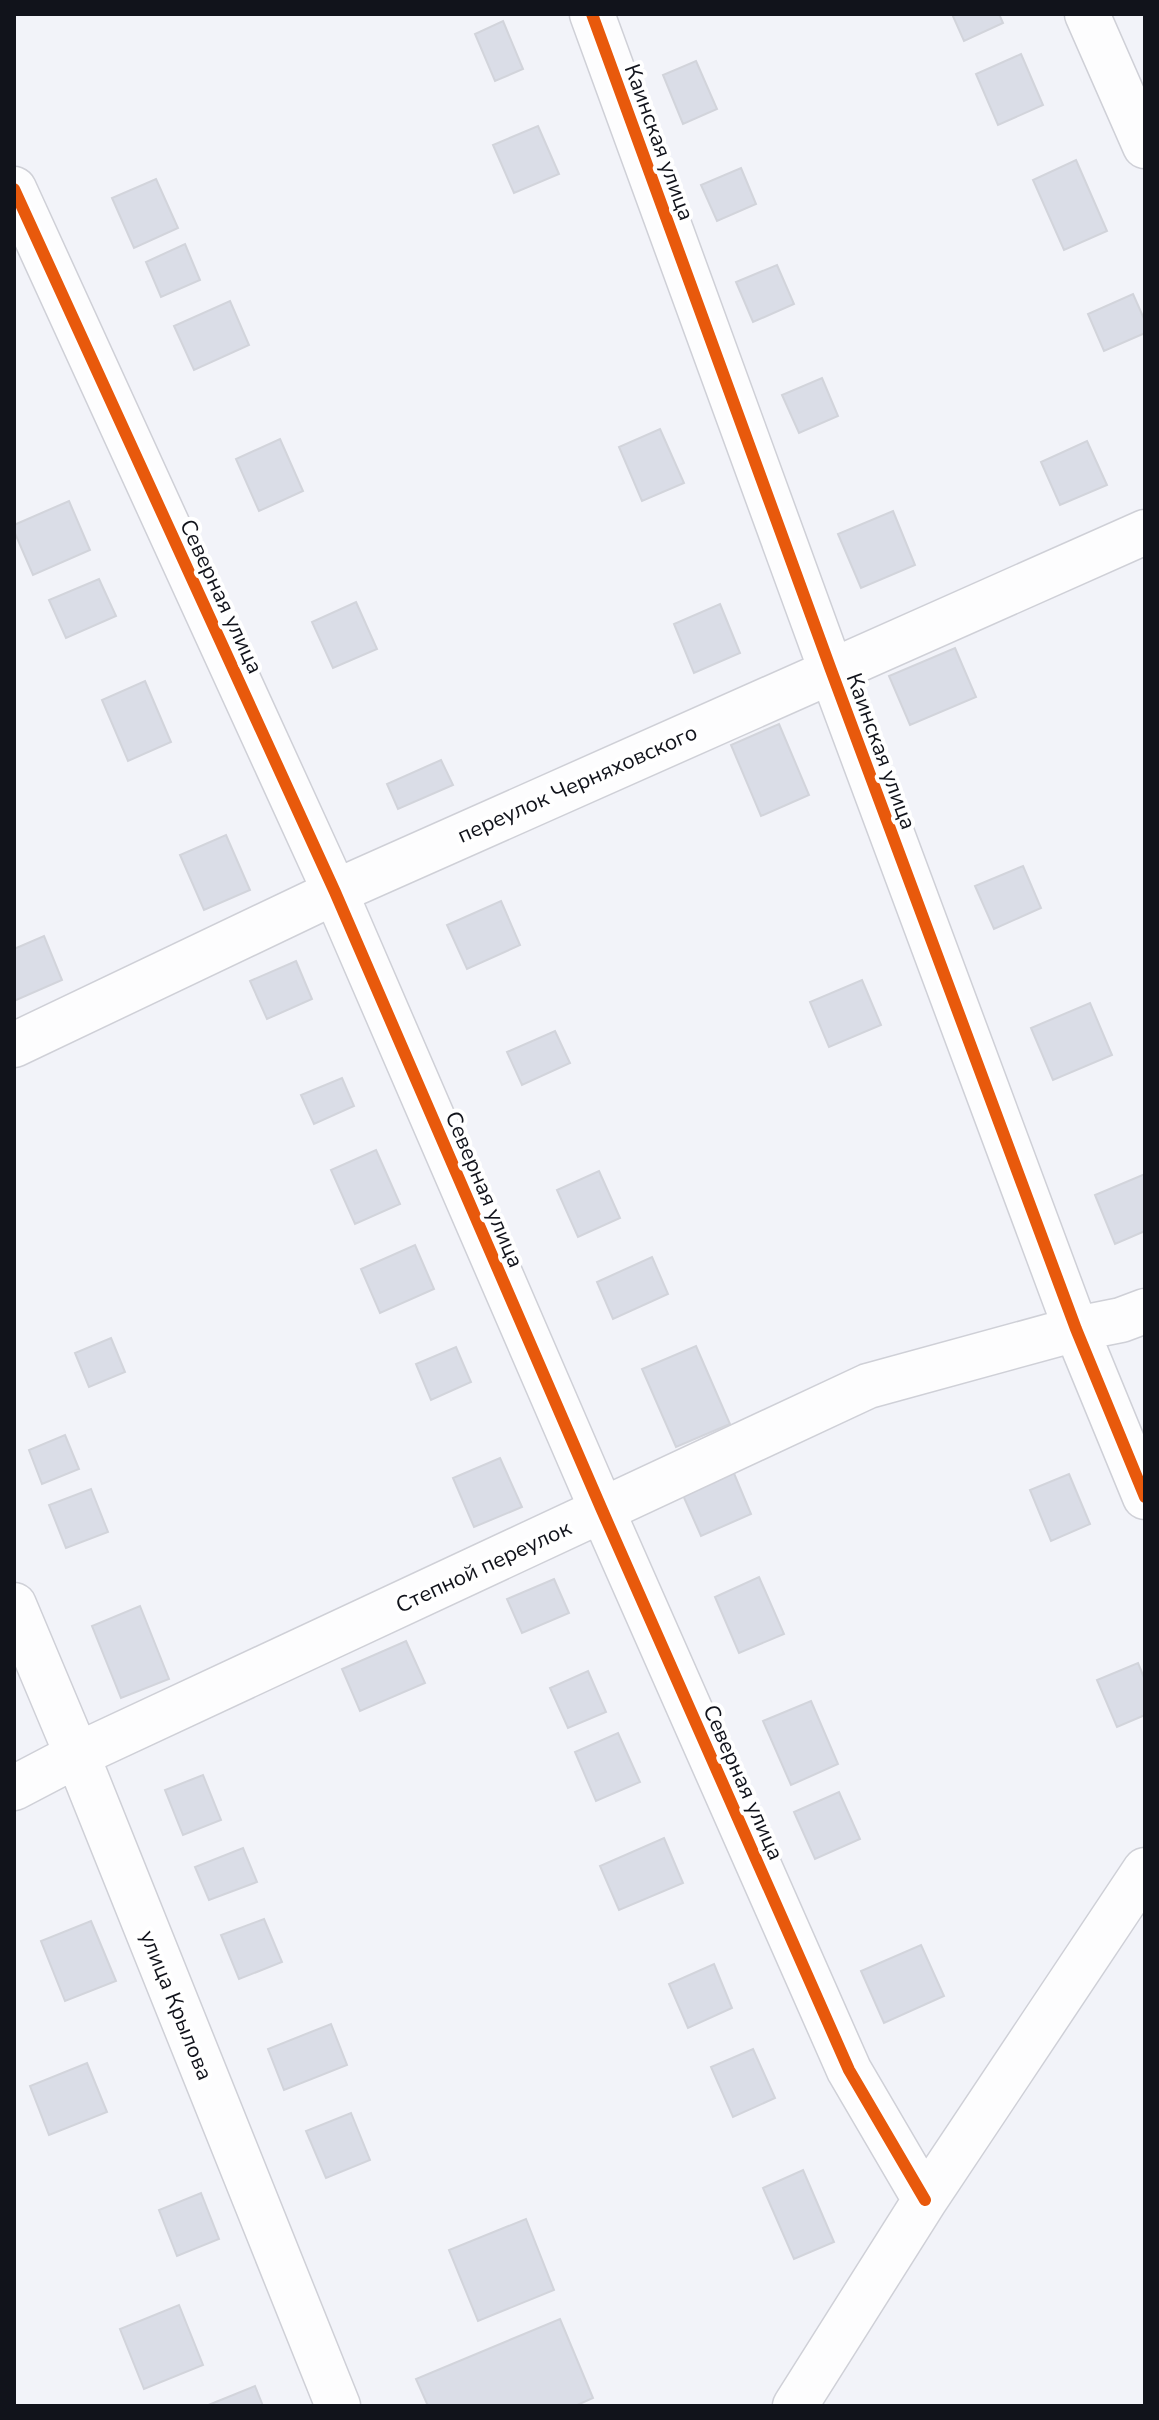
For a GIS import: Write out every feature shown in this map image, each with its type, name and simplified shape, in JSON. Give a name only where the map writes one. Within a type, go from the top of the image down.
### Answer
[{"type":"street","name":"Каинская улица","points":[[592,14],[1076,1329],[1145,1497]]},
{"type":"street","points":[[1087,14],[1145,146]]},
{"type":"street","name":"Северная улица","points":[[14,189],[335,892],[602,1510],[849,2070],[925,2200]]},
{"type":"street","name":"переулок Черняховского","points":[[14,1045],[335,892],[1145,532]]},
{"type":"street","name":"Степной переулок","points":[[14,1788],[77,1755],[868,1386],[1076,1329],[1121,1320],[1145,1311]]},
{"type":"street","name":"улица Крылова","points":[[14,1605],[338,2406]]},
{"type":"street","points":[[795,2406],[925,2200],[1145,1870]]},
{"type":"building","points":[[952,14],[999,14],[1003,23],[964,41]]},
{"type":"building","points":[[503,21],[523,69],[495,81],[475,34]]},
{"type":"building","points":[[1021,54],[1043,105],[998,125],[976,74]]},
{"type":"building","points":[[696,61],[717,109],[683,124],[663,75]]},
{"type":"building","points":[[538,126],[559,174],[514,193],[493,145]]},
{"type":"building","points":[[1076,160],[1107,231],[1064,250],[1033,180]]},
{"type":"building","points":[[741,168],[756,204],[717,221],[701,185]]},
{"type":"building","points":[[156,179],[178,228],[134,248],[112,198]]},
{"type":"building","points":[[185,244],[200,280],[161,297],[146,262]]},
{"type":"building","points":[[777,265],[794,304],[753,322],[736,282]]},
{"type":"building","points":[[1133,294],[1145,321],[1145,333],[1104,351],[1088,314]]},
{"type":"building","points":[[230,301],[249,345],[194,370],[174,326]]},
{"type":"building","points":[[822,378],[838,416],[799,433],[782,395]]},
{"type":"building","points":[[660,429],[684,483],[642,501],[619,447]]},
{"type":"building","points":[[280,439],[303,491],[259,511],[236,459]]},
{"type":"building","points":[[1087,441],[1107,485],[1060,505],[1041,462]]},
{"type":"building","points":[[69,501],[90,550],[33,575],[14,525]]},
{"type":"building","points":[[893,511],[915,565],[861,588],[838,534]]},
{"type":"building","points":[[99,579],[116,616],[66,638],[49,600]]},
{"type":"building","points":[[356,602],[377,649],[333,668],[312,622]]},
{"type":"building","points":[[720,604],[740,653],[694,673],[674,624]]},
{"type":"building","points":[[955,648],[976,697],[910,725],[889,676]]},
{"type":"building","points":[[145,681],[171,742],[128,761],[102,700]]},
{"type":"building","points":[[779,724],[809,795],[761,816],[731,745]]},
{"type":"building","points":[[441,760],[453,785],[398,809],[387,784]]},
{"type":"building","points":[[226,835],[250,890],[204,910],[180,855]]},
{"type":"building","points":[[1023,866],[1041,908],[994,929],[975,886]]},
{"type":"building","points":[[501,901],[520,945],[467,969],[447,925]]},
{"type":"building","points":[[44,936],[62,980],[14,1001],[14,949]]},
{"type":"building","points":[[296,961],[312,999],[267,1019],[250,981]]},
{"type":"building","points":[[862,980],[881,1025],[829,1047],[810,1002]]},
{"type":"building","points":[[1090,1003],[1112,1055],[1053,1080],[1031,1028]]},
{"type":"building","points":[[555,1031],[570,1063],[522,1085],[507,1052]]},
{"type":"building","points":[[342,1078],[354,1106],[314,1124],[301,1095]]},
{"type":"building","points":[[376,1150],[400,1204],[355,1224],[331,1170]]},
{"type":"building","points":[[599,1171],[620,1218],[578,1237],[557,1190]]},
{"type":"building","points":[[1145,1174],[1145,1231],[1115,1244],[1095,1195]]},
{"type":"building","points":[[415,1245],[434,1289],[380,1313],[361,1269]]},
{"type":"building","points":[[652,1257],[668,1294],[613,1319],[597,1282]]},
{"type":"building","points":[[111,1338],[125,1372],[89,1387],[75,1353]]},
{"type":"building","points":[[696,1346],[730,1424],[676,1447],[642,1369]]},
{"type":"building","points":[[456,1347],[471,1382],[431,1400],[416,1364]]},
{"type":"building","points":[[65,1435],[79,1469],[42,1484],[29,1450]]},
{"type":"building","points":[[500,1458],[522,1507],[474,1527],[453,1478]]},
{"type":"building","points":[[733,1471],[751,1514],[701,1536],[682,1493]]},
{"type":"building","points":[[1069,1474],[1090,1524],[1051,1541],[1030,1490]]},
{"type":"building","points":[[91,1489],[108,1532],[66,1548],[49,1505]]},
{"type":"building","points":[[759,1577],[784,1634],[739,1653],[715,1597]]},
{"type":"building","points":[[554,1579],[569,1613],[522,1633],[507,1599]]},
{"type":"building","points":[[140,1606],[169,1679],[121,1698],[92,1626]]},
{"type":"building","points":[[406,1641],[425,1683],[360,1711],[342,1669]]},
{"type":"building","points":[[1138,1663],[1145,1680],[1145,1715],[1117,1727],[1097,1680]]},
{"type":"building","points":[[588,1671],[606,1712],[568,1728],[550,1688]]},
{"type":"building","points":[[811,1701],[838,1764],[791,1785],[763,1721]]},
{"type":"building","points":[[618,1733],[640,1782],[596,1801],[575,1752]]},
{"type":"building","points":[[203,1775],[221,1820],[183,1835],[165,1790]]},
{"type":"building","points":[[839,1792],[860,1839],[815,1859],[794,1812]]},
{"type":"building","points":[[664,1838],[683,1883],[619,1910],[600,1866]]},
{"type":"building","points":[[243,1848],[257,1882],[209,1900],[195,1867]]},
{"type":"building","points":[[264,1919],[282,1962],[239,1979],[221,1935]]},
{"type":"building","points":[[91,1921],[116,1981],[65,2001],[41,1941]]},
{"type":"building","points":[[921,1945],[944,1996],[884,2023],[861,1971]]},
{"type":"building","points":[[714,1964],[732,2008],[688,2028],[669,1984]]},
{"type":"building","points":[[331,2024],[347,2065],[284,2090],[268,2049]]},
{"type":"building","points":[[753,2049],[775,2098],[733,2117],[711,2067]]},
{"type":"building","points":[[87,2063],[107,2112],[49,2135],[30,2086]]},
{"type":"building","points":[[351,2113],[370,2160],[326,2178],[306,2131]]},
{"type":"building","points":[[803,2170],[834,2242],[794,2259],[763,2188]]},
{"type":"building","points":[[201,2193],[219,2239],[177,2256],[159,2210]]},
{"type":"building","points":[[526,2219],[554,2290],[478,2321],[449,2250]]},
{"type":"building","points":[[179,2305],[203,2365],[144,2389],[120,2329]]},
{"type":"building","points":[[560,2319],[593,2398],[575,2406],[428,2406],[416,2379]]},
{"type":"building","points":[[255,2386],[263,2406],[206,2406]]},
{"type":"cycle path","points":[[592,14],[1076,1329],[1145,1497]]},
{"type":"cycle path","points":[[14,189],[335,892],[602,1510],[849,2070],[925,2200]]}]
